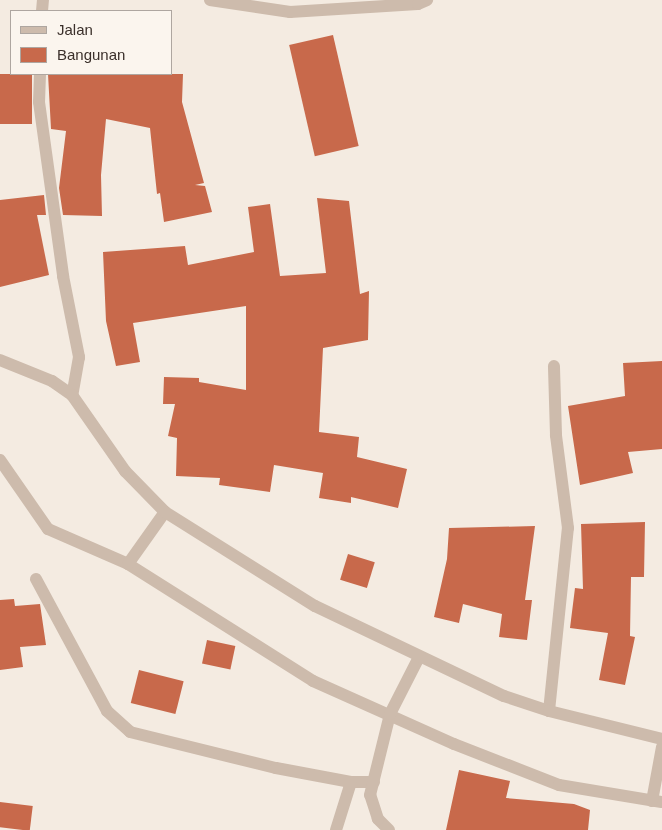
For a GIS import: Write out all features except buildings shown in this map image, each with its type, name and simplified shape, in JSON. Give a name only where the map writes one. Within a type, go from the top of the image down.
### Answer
[{"type":"street","points":[[210,0],[290,12],[418,4],[426,0]]},
{"type":"street","points":[[40,75],[39,102],[63,276],[79,358],[72,395]]},
{"type":"street","points":[[0,360],[52,381],[72,395],[125,472],[164,512],[315,606],[417,660],[504,696],[662,746],[656,782],[657,802],[560,784],[454,744],[314,681],[128,564],[48,529],[0,460]]},
{"type":"street","points":[[549,711],[568,528],[556,435],[554,366]]},
{"type":"street","points":[[128,564],[164,512]]},
{"type":"street","points":[[36,579],[107,711],[130,732],[276,768],[351,782],[374,782]]},
{"type":"street","points":[[389,830],[378,819],[370,795],[390,714],[417,660]]},
{"type":"street","points":[[336,830],[351,782]]}]
